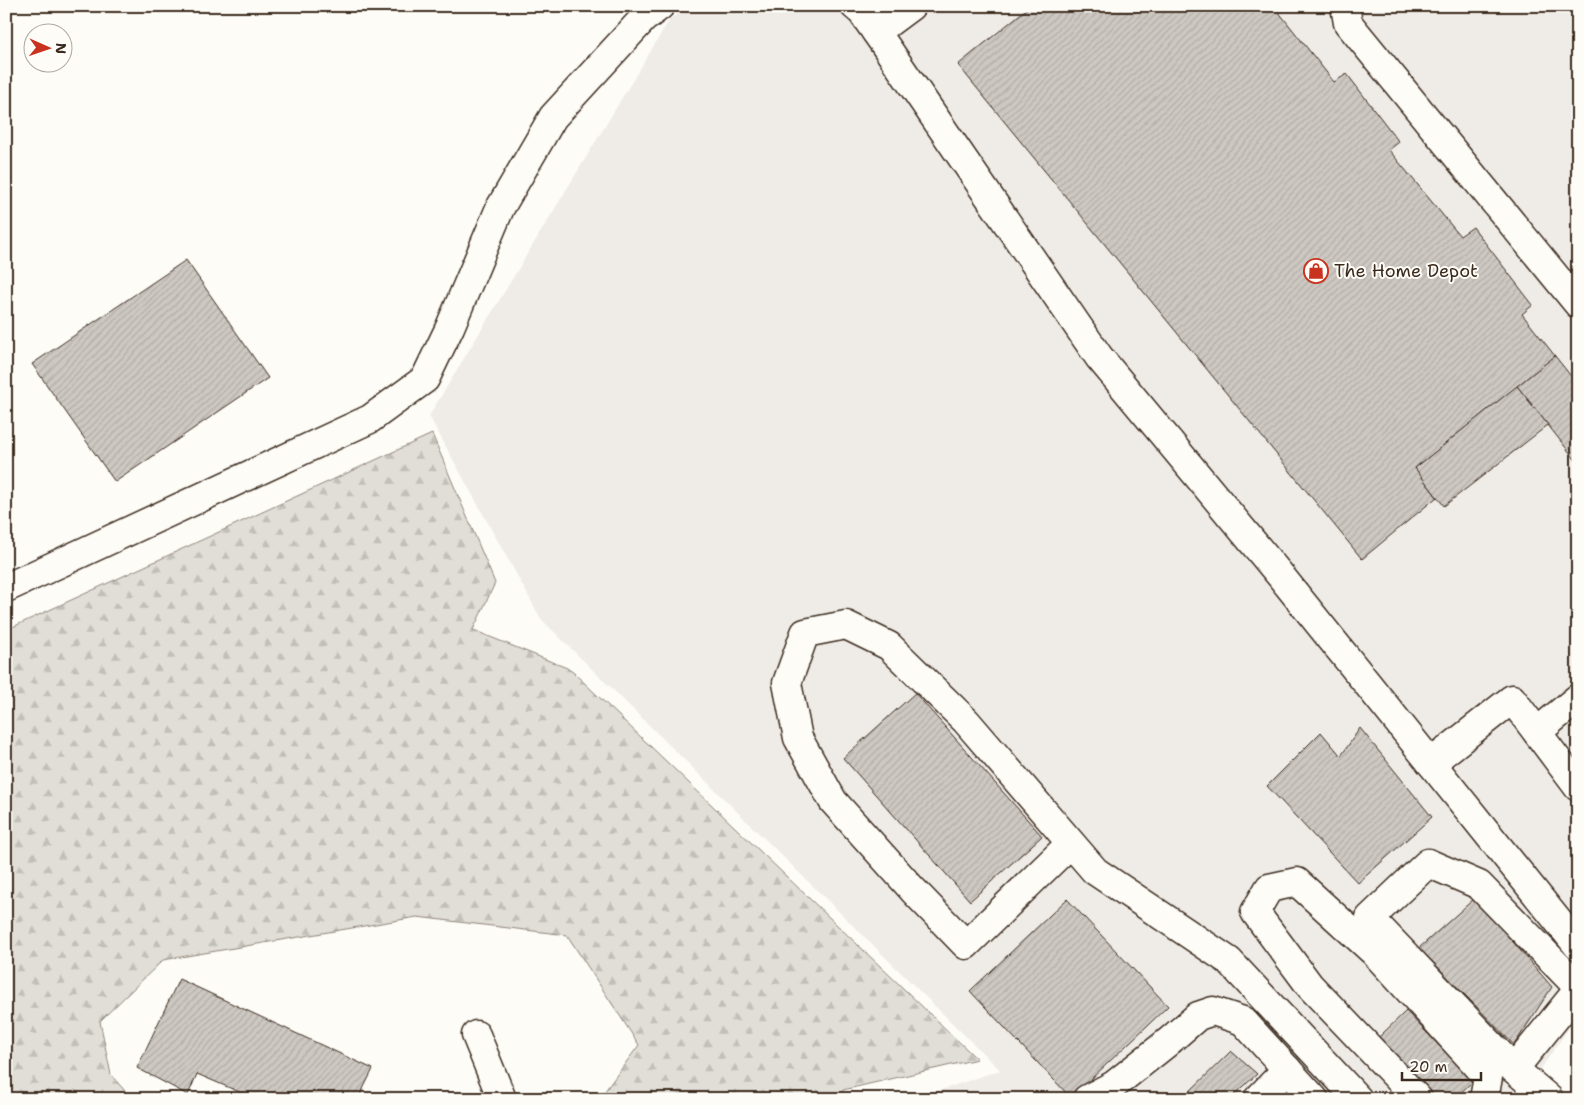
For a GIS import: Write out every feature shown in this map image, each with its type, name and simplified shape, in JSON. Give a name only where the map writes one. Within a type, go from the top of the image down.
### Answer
[{"type":"lane","points":[[6,588],[370,419],[426,379],[500,208],[553,117],[643,19],[660,6]]},
{"type":"lane","points":[[855,6],[862,12],[876,32],[1099,357],[1431,762],[1578,946]]},
{"type":"lane","points":[[876,32],[886,6]]},
{"type":"lane","points":[[876,32],[911,6]]},
{"type":"lane","points":[[1345,6],[1348,23],[1578,304]]},
{"type":"lane","points":[[1071,843],[966,945],[912,890],[833,801],[798,738],[787,683],[806,633],[846,625],[889,646],[966,722],[1071,843],[1095,871],[1229,961],[1358,1099]]},
{"type":"lane","points":[[1537,732],[1578,698]]},
{"type":"lane","points":[[1431,762],[1512,699],[1578,787]]},
{"type":"lane","points":[[1514,1069],[1578,989],[1479,885],[1428,863],[1370,918],[1514,1069],[1549,1099]]},
{"type":"lane","points":[[1418,1099],[1310,986],[1255,912],[1269,888],[1297,882],[1374,952],[1488,1077],[1484,1099]]},
{"type":"lane","points":[[1087,1099],[1114,1085],[1198,1016],[1213,1011],[1243,1021],[1314,1099]]},
{"type":"lane","points":[[476,1035],[502,1099]]},
{"type":"lane","points":[[1258,1099],[1287,1069]]},
{"type":"shaded area","points":[[691,6],[1578,6],[1578,1015],[1520,1099],[914,1099],[1000,1070],[541,619],[429,416],[670,19]]},
{"type":"green space","points":[[432,434],[495,583],[473,630],[567,668],[574,673],[977,1059],[843,1090],[840,1099],[599,1099],[639,1045],[567,935],[417,917],[163,960],[100,1021],[111,1075],[132,1099],[6,1099],[6,630]]},
{"type":"building","name":"The Home Depot","points":[[1030,6],[1274,6],[1334,82],[1347,74],[1399,142],[1389,150],[1460,236],[1473,227],[1533,305],[1522,314],[1555,356],[1415,468],[1437,497],[1362,559],[958,65]]},
{"type":"building","points":[[186,260],[268,378],[115,482],[32,364]]},
{"type":"building","points":[[1555,356],[1578,385],[1578,463],[1517,386]]},
{"type":"building","points":[[1517,386],[1548,425],[1444,506],[1415,468]]},
{"type":"building","points":[[915,693],[1042,836],[970,901],[843,758]]},
{"type":"building","points":[[1360,728],[1432,817],[1358,883],[1267,786],[1321,732],[1341,756]]},
{"type":"building","points":[[1475,898],[1552,987],[1514,1045],[1419,948]]},
{"type":"building","points":[[1067,899],[1168,1006],[1071,1098],[970,991]]},
{"type":"building","points":[[179,979],[373,1069],[358,1099],[256,1099],[197,1074],[188,1095],[137,1068]]},
{"type":"building","points":[[1406,1011],[1473,1081],[1454,1099],[1436,1099],[1378,1038]]},
{"type":"building","points":[[1231,1051],[1257,1074],[1230,1099],[1182,1099]]},
{"type":"place","name":"The Home Depot","points":[[1316,271]]}]
